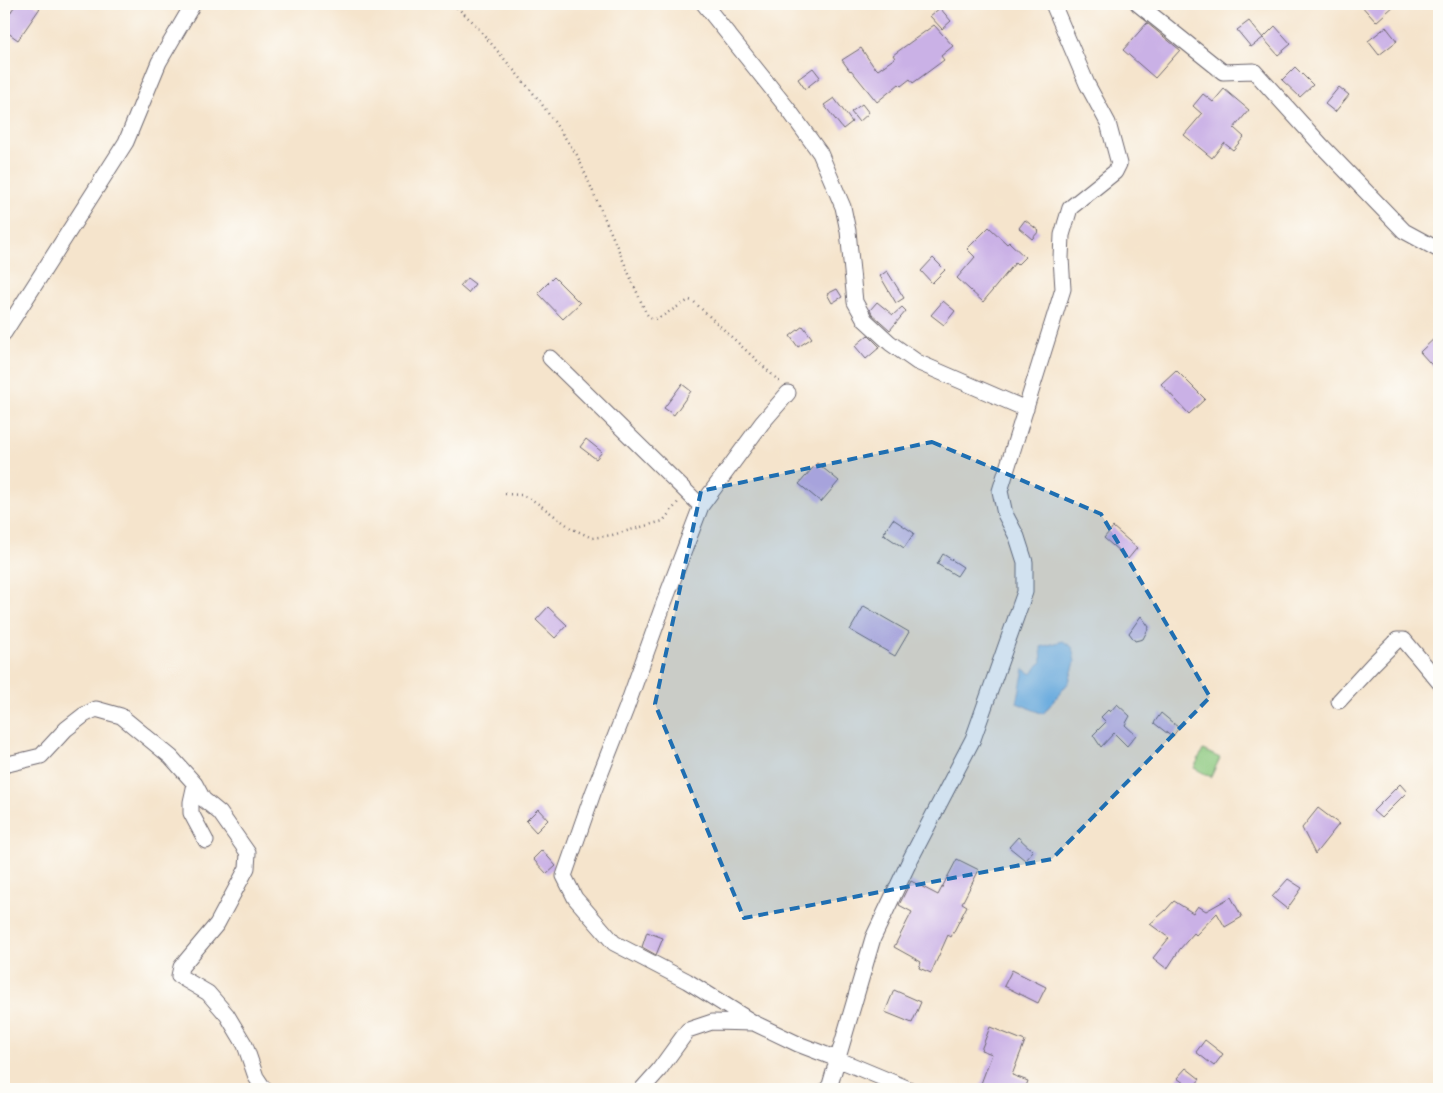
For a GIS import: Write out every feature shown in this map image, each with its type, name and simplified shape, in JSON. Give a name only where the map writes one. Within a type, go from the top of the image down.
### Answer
[{"type":"street","points":[[4,334],[126,142],[160,62],[193,4]]},
{"type":"street","points":[[704,4],[788,109],[820,153],[843,206],[848,230],[855,302],[865,320],[890,343],[917,362],[1026,409]]},
{"type":"street","points":[[827,1089],[830,1085],[873,938],[911,858],[973,740],[1025,592],[1025,562],[1017,537],[1004,514],[1000,491],[1063,289],[1062,235],[1070,208],[1115,172],[1119,164],[1108,123],[1087,84],[1053,4]]},
{"type":"street","points":[[1138,4],[1223,72],[1254,71],[1404,232],[1439,250]]},
{"type":"street","points":[[550,358],[701,506]]},
{"type":"street","points":[[788,393],[762,423],[701,506],[593,793],[564,876],[576,898],[614,943],[687,981],[754,1023],[798,1044],[837,1058],[909,1089]]},
{"type":"street","points":[[1339,702],[1372,664],[1398,640],[1404,640],[1439,682]]},
{"type":"street","points":[[4,765],[41,756],[66,729],[84,715],[96,709],[121,716],[171,757],[194,784],[203,799],[220,813],[248,853],[247,868],[218,924],[181,967],[179,976],[208,993],[227,1015],[244,1045],[256,1077],[264,1089]]},
{"type":"street","points":[[194,784],[191,813],[206,841]]},
{"type":"street","points":[[642,1089],[659,1070],[688,1030],[712,1022],[754,1023]]},
{"type":"path","points":[[453,4],[473,22],[539,100],[576,155],[646,313],[650,318],[657,319],[689,300],[693,300],[787,389],[788,393]]},
{"type":"path","points":[[505,494],[522,495],[536,502],[571,528],[592,538],[612,535],[663,521],[686,492]]},
{"type":"highlighted area","points":[[932,442],[1101,514],[1210,697],[1052,859],[744,918],[655,704],[701,491]]},
{"type":"green space","points":[[1203,750],[1220,758],[1211,777],[1194,768]]},
{"type":"water","points":[[1063,641],[1072,647],[1075,662],[1069,682],[1043,714],[1017,703],[1024,669],[1032,674],[1042,662],[1041,647]]},
{"type":"building","points":[[16,4],[33,4],[40,8],[18,40],[4,30],[4,22]]},
{"type":"building","points":[[1360,4],[1396,4],[1376,22]]},
{"type":"building","points":[[940,8],[951,21],[942,29],[930,16]]},
{"type":"building","points":[[1249,21],[1263,38],[1251,47],[1237,30]]},
{"type":"building","points":[[1147,23],[1180,50],[1155,78],[1123,50]]},
{"type":"building","points":[[934,25],[953,46],[941,56],[944,60],[913,83],[910,79],[901,86],[899,84],[877,102],[842,60],[861,48],[878,70],[895,58],[893,55]]},
{"type":"building","points":[[1275,26],[1291,44],[1278,55],[1263,38]]},
{"type":"building","points":[[1386,27],[1397,41],[1379,55],[1368,41]]},
{"type":"building","points":[[1295,67],[1313,85],[1300,97],[1282,80]]},
{"type":"building","points":[[813,68],[820,77],[805,89],[798,79]]},
{"type":"building","points":[[1339,87],[1349,95],[1335,112],[1325,104]]},
{"type":"building","points":[[1224,89],[1249,110],[1234,128],[1244,137],[1233,150],[1224,143],[1212,158],[1184,135],[1202,114],[1193,106],[1203,94],[1213,102]]},
{"type":"building","points":[[834,98],[852,122],[843,129],[824,105]]},
{"type":"building","points":[[862,104],[869,113],[859,122],[851,112]]},
{"type":"building","points":[[1025,220],[1039,231],[1032,239],[1019,228]]},
{"type":"building","points":[[989,227],[1007,244],[1009,242],[1025,257],[1017,265],[1015,263],[983,302],[957,278],[975,257],[967,249]]},
{"type":"building","points":[[933,258],[945,270],[932,283],[921,271]]},
{"type":"building","points":[[887,271],[904,298],[896,303],[880,276]]},
{"type":"building","points":[[554,277],[580,303],[563,319],[538,293]]},
{"type":"building","points":[[467,278],[475,284],[468,293],[460,286]]},
{"type":"building","points":[[837,289],[842,297],[832,303],[827,294]]},
{"type":"building","points":[[943,301],[955,311],[944,325],[931,315]]},
{"type":"building","points":[[877,302],[893,315],[902,307],[906,311],[890,330],[870,310]]},
{"type":"building","points":[[803,326],[812,338],[798,347],[790,336]]},
{"type":"building","points":[[1439,334],[1439,373],[1420,352]]},
{"type":"building","points":[[868,335],[880,347],[866,359],[855,346]]},
{"type":"building","points":[[1176,370],[1205,399],[1189,414],[1161,384]]},
{"type":"building","points":[[682,384],[691,391],[674,415],[664,408]]},
{"type":"building","points":[[586,439],[602,452],[596,459],[580,447]]},
{"type":"building","points":[[817,463],[839,481],[821,502],[799,484]]},
{"type":"building","points":[[893,519],[914,533],[904,548],[883,534]]},
{"type":"building","points":[[1113,527],[1137,548],[1128,559],[1104,538]]},
{"type":"building","points":[[943,554],[963,567],[957,576],[937,564]]},
{"type":"building","points":[[864,606],[909,632],[895,656],[850,630]]},
{"type":"building","points":[[548,607],[567,625],[555,638],[536,620]]},
{"type":"building","points":[[1141,616],[1149,627],[1143,639],[1135,641],[1129,633]]},
{"type":"building","points":[[1117,704],[1130,716],[1125,725],[1136,735],[1127,746],[1114,733],[1101,747],[1093,735],[1106,722],[1101,717],[1108,710],[1110,712]]},
{"type":"building","points":[[1161,713],[1179,728],[1172,737],[1154,723]]},
{"type":"building","points":[[1400,784],[1407,792],[1381,818],[1373,811]]},
{"type":"building","points":[[1318,808],[1339,824],[1315,854],[1302,828]]},
{"type":"building","points":[[538,809],[548,820],[536,832],[526,821]]},
{"type":"building","points":[[1018,837],[1033,851],[1025,860],[1009,847]]},
{"type":"building","points":[[542,850],[556,866],[547,874],[533,859]]},
{"type":"building","points":[[957,859],[979,870],[962,903],[967,906],[951,937],[948,935],[931,973],[919,968],[921,962],[894,947],[912,912],[899,905],[911,881],[938,895]]},
{"type":"building","points":[[1288,879],[1302,888],[1287,909],[1272,897]]},
{"type":"building","points":[[1231,897],[1242,917],[1225,927],[1217,913],[1196,935],[1194,933],[1180,949],[1167,969],[1153,958],[1169,938],[1150,924],[1174,901],[1193,913],[1198,906],[1206,911]]},
{"type":"building","points":[[647,932],[663,938],[656,955],[642,947]]},
{"type":"building","points":[[1012,970],[1046,987],[1038,1003],[1004,986]]},
{"type":"building","points":[[894,990],[921,1002],[912,1023],[885,1012]]},
{"type":"building","points":[[990,1027],[1025,1041],[1012,1075],[1028,1081],[1025,1089],[979,1089],[992,1054],[981,1050]]},
{"type":"building","points":[[1205,1040],[1223,1054],[1214,1066],[1196,1052]]},
{"type":"building","points":[[1186,1068],[1200,1079],[1192,1089],[1177,1078]]}]
